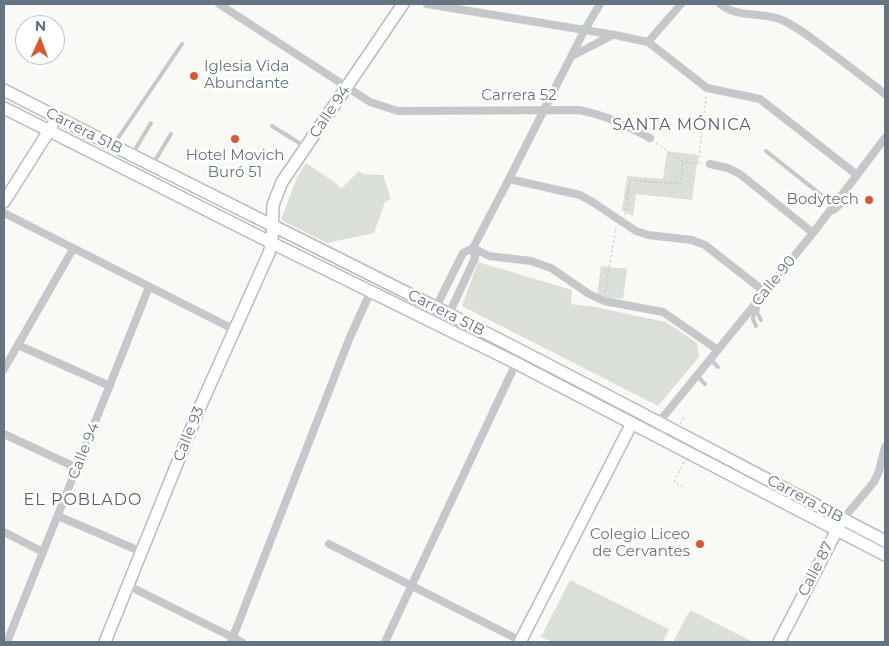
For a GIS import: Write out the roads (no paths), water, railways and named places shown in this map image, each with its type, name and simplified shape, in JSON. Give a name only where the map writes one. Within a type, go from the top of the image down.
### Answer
[{"type":"main road","name":"Calle 94","points":[[272,226],[273,205],[282,182],[403,4]]},
{"type":"main road","name":"Carrera 51B","points":[[4,90],[131,156],[436,307],[659,422],[840,525],[885,555]]},
{"type":"main road","name":"Carrera 51B","points":[[4,108],[662,438],[840,525],[885,541]]},
{"type":"main road","points":[[4,202],[48,130],[60,119]]},
{"type":"main road","name":"Calle 93","points":[[105,642],[200,406],[272,243],[272,226]]},
{"type":"main road","points":[[521,642],[632,423],[659,422]]},
{"type":"main road","name":"Calle 87","points":[[779,642],[840,525]]},
{"type":"street","name":"Carrera 52","points":[[219,4],[370,102],[398,111],[579,110],[614,120],[650,138]]},
{"type":"street","points":[[427,4],[648,42],[707,88],[760,99],[857,175]]},
{"type":"street","points":[[436,307],[463,253],[473,248],[584,31],[600,4]]},
{"type":"street","points":[[648,42],[681,4]]},
{"type":"street","points":[[720,4],[739,14],[780,19],[790,24],[885,94]]},
{"type":"street","points":[[571,57],[615,35]]},
{"type":"street","name":"Calle 90","points":[[659,422],[813,233],[885,138]]},
{"type":"street","points":[[710,164],[728,168],[740,174],[813,233]]},
{"type":"street","points":[[509,180],[580,195],[636,231],[648,235],[692,240],[705,245],[760,298]]},
{"type":"street","points":[[4,213],[235,330]]},
{"type":"street","points":[[473,248],[483,255],[530,261],[551,268],[589,294],[604,301],[663,312],[718,350]]},
{"type":"street","points":[[449,314],[475,258],[473,248]]},
{"type":"street","points":[[4,369],[73,249]]},
{"type":"street","name":"Calle 94","points":[[7,642],[149,287]]},
{"type":"street","points":[[232,640],[346,346],[370,291]]},
{"type":"street","points":[[18,345],[110,386]]},
{"type":"street","points":[[385,642],[516,364]]},
{"type":"street","points":[[659,422],[662,438]]},
{"type":"street","points":[[4,434],[77,468]]},
{"type":"street","name":"Calle 87","points":[[840,525],[874,482],[885,447]]},
{"type":"street","points":[[58,516],[142,552]]},
{"type":"street","points":[[4,532],[43,552]]},
{"type":"street","points":[[329,544],[521,642]]},
{"type":"street","points":[[127,584],[232,640],[242,642]]},
{"type":"lane","points":[[113,146],[182,44]]},
{"type":"lane","points":[[131,156],[151,123]]},
{"type":"lane","points":[[272,126],[306,147]]},
{"type":"lane","points":[[152,166],[171,134]]},
{"type":"lane","points":[[766,151],[832,208],[834,212],[848,200],[854,202]]},
{"type":"lane","points":[[760,298],[757,313],[762,320]]},
{"type":"lane","points":[[756,326],[753,319],[760,298]]},
{"type":"lane","points":[[710,360],[718,367]]},
{"type":"lane","points":[[697,376],[705,384]]},
{"type":"place","name":"Iglesia Vida Abundante","points":[[194,76]]},
{"type":"place","name":"Hotel Movich Buró 51","points":[[235,139]]},
{"type":"place","name":"Bodytech","points":[[869,200]]},
{"type":"place","name":"Colegio Liceo de Cervantes","points":[[700,544]]},
{"type":"district","name":"SANTA MÓNICA","points":[[682,125]]},
{"type":"district","name":"EL POBLADO","points":[[83,500]]}]
